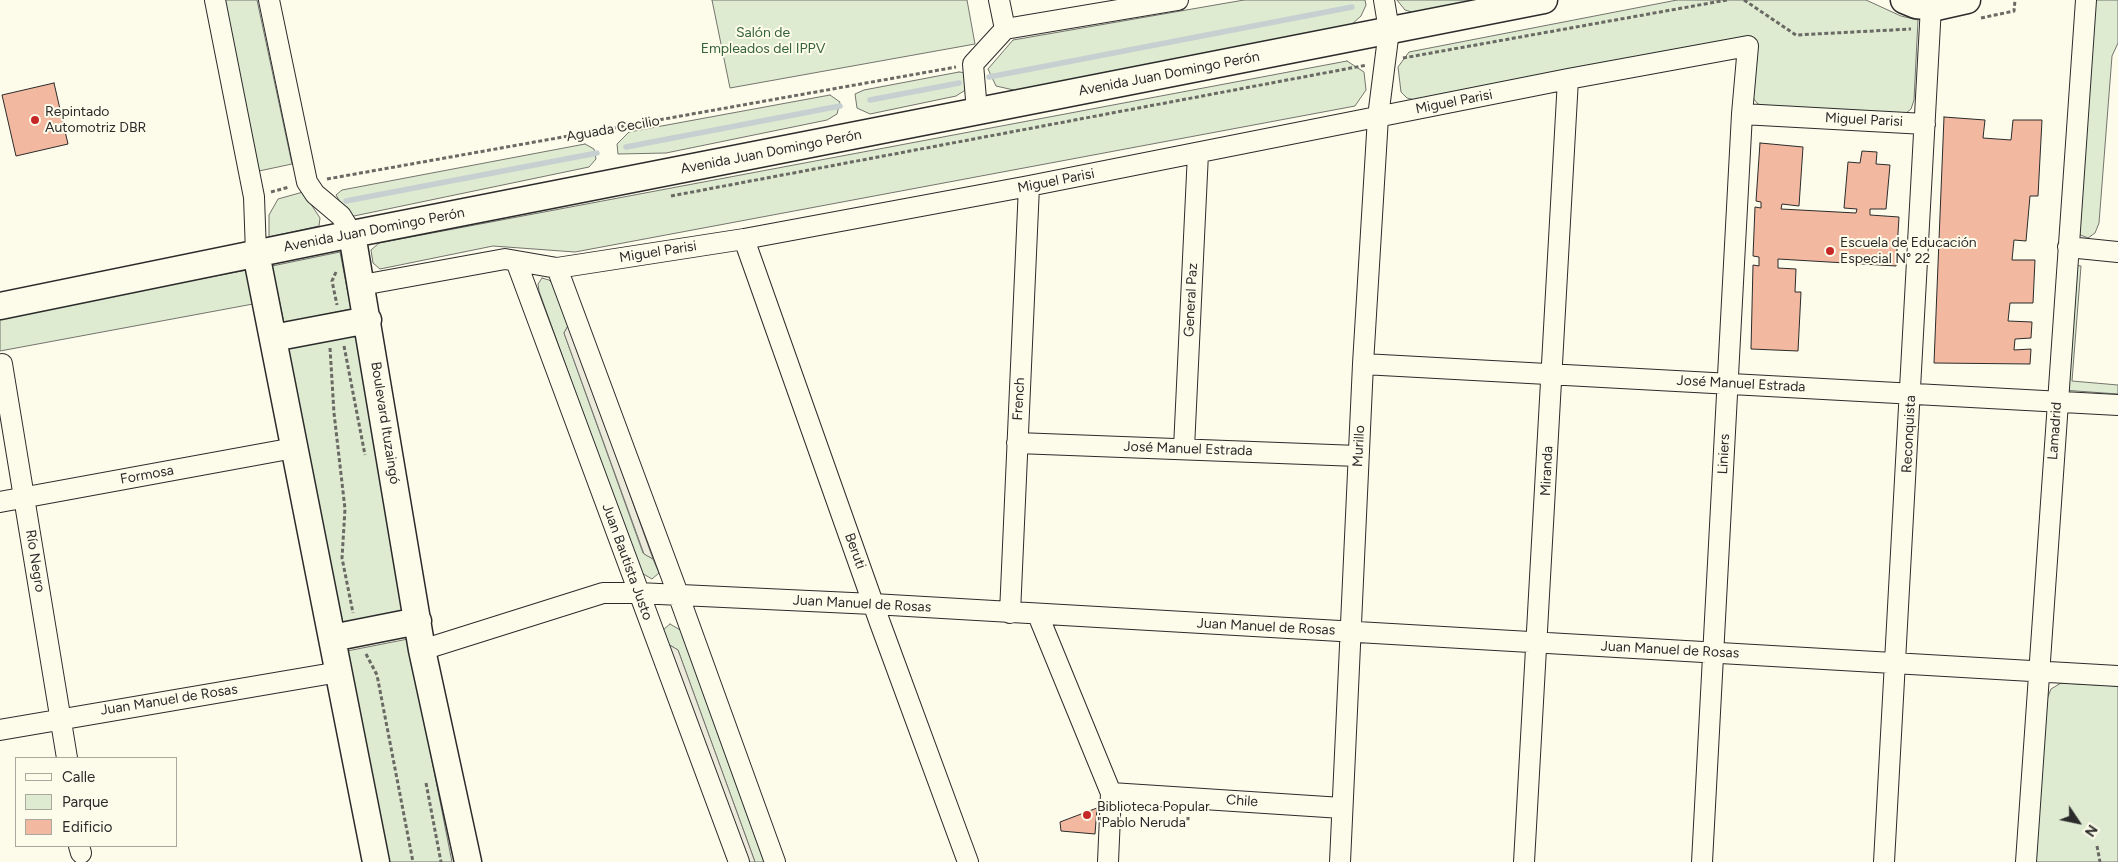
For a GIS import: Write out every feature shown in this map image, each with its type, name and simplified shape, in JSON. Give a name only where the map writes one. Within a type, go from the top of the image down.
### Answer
[{"type":"main road","name":"Avenida Juan Domingo Perón","points":[[0,306],[256,253],[354,244],[977,111],[1544,0]]},
{"type":"main road","points":[[1904,0],[1916,5],[1957,10]]},
{"type":"main road","name":"Boulevard Ituzaingó","points":[[354,244],[422,650],[468,862]]},
{"type":"main road","points":[[256,253],[294,448],[344,636],[339,672],[376,862]]},
{"type":"main road","points":[[273,338],[368,320]]},
{"type":"main road","points":[[344,636],[418,621]]},
{"type":"street","points":[[215,0],[254,197],[256,253]]},
{"type":"street","name":"Boulevard Ituzaingó","points":[[269,0],[307,182],[315,194],[341,216],[354,244]]},
{"type":"street","points":[[999,0],[1005,30]]},
{"type":"street","points":[[977,111],[973,64],[1005,30],[1178,0]]},
{"type":"street","name":"Murillo","points":[[1340,862],[1363,364],[1378,117],[1389,30],[1384,0]]},
{"type":"street","name":"Lamadrid","points":[[2026,862],[2056,402],[2086,0]]},
{"type":"street","name":"Reconquista","points":[[1884,862],[1925,124],[1957,10]]},
{"type":"street","name":"Miguel Parisi","points":[[362,284],[504,259],[557,268],[744,238],[1029,186],[1568,79],[1748,46]]},
{"type":"street","name":"Liniers","points":[[1702,862],[1742,114],[1748,46]]},
{"type":"street","name":"Miranda","points":[[1524,862],[1568,79]]},
{"type":"street","name":"Miguel Parisi","points":[[1742,114],[1925,124]]},
{"type":"street","name":"General Paz","points":[[1184,448],[1198,152]]},
{"type":"street","name":"French","points":[[1010,613],[1029,186]]},
{"type":"street","name":"Beruti","points":[[744,238],[968,862]]},
{"type":"street","points":[[2068,246],[2118,252]]},
{"type":"street","name":"Juan Bautista Justo","points":[[516,261],[739,862]]},
{"type":"street","points":[[557,268],[775,862]]},
{"type":"street","name":"Río Negro","points":[[2,364],[67,757]]},
{"type":"street","name":"José Manuel Estrada","points":[[1363,364],[2118,405]]},
{"type":"street","name":"José Manuel Estrada","points":[[1017,443],[1358,456]]},
{"type":"street","name":"Formosa","points":[[0,502],[294,448]]},
{"type":"street","name":"Juan Manuel de Rosas","points":[[422,650],[603,593],[638,593],[874,604],[1038,615],[2118,676]]},
{"type":"street","points":[[1038,615],[1111,793],[1108,862]]},
{"type":"street","name":"Juan Manuel de Rosas","points":[[0,730],[61,718],[339,672]]},
{"type":"street","name":"Chile","points":[[1111,793],[1342,808]]},
{"type":"path","points":[[670,196],[1727,0]]},
{"type":"path","points":[[1744,0],[1796,35],[1957,10],[2014,11],[2015,0]]},
{"type":"path","name":"Aguada Cecilio","points":[[254,197],[307,182],[973,64]]},
{"type":"path","points":[[354,244],[340,263],[332,281],[334,413],[345,509],[342,558],[344,636],[377,675],[413,862]]},
{"type":"path","points":[[334,327],[366,461]]},
{"type":"path","points":[[425,777],[441,862]]},
{"type":"path","points":[[2097,846],[2100,862]]},
{"type":"green space","points":[[223,0],[257,0],[292,164],[259,171]]},
{"type":"green space","name":"Salón de Empleados del IPPV","points":[[712,0],[967,0],[975,44],[730,88]]},
{"type":"green space","points":[[1244,0],[1365,0],[1366,5],[1361,16],[1351,25],[1018,91],[996,86],[988,69],[1013,40]]},
{"type":"green space","points":[[1397,0],[1484,0],[1415,13],[1405,10]]},
{"type":"green space","points":[[1677,0],[1866,0],[1901,16],[1918,20],[1914,100],[1911,109],[1905,114],[1765,107],[1758,104],[1753,98],[1757,43],[1415,100],[1407,98],[1401,92],[1398,67],[1409,52]]},
{"type":"green space","points":[[2092,0],[2118,0],[2118,43],[2112,56],[2099,223],[2095,233],[2088,238],[2078,234]]},
{"type":"green space","points":[[1347,61],[1364,72],[1366,90],[1355,106],[575,252],[493,246],[380,269],[373,263],[371,250],[379,243]]},
{"type":"green space","points":[[959,72],[967,73],[967,89],[956,96],[870,114],[857,108],[855,94],[864,90]]},
{"type":"green space","points":[[830,95],[840,102],[837,114],[827,120],[666,153],[618,154],[617,144],[629,132]]},
{"type":"green space","points":[[585,144],[594,149],[596,159],[589,167],[354,216],[348,215],[336,195],[342,190]]},
{"type":"green space","points":[[303,192],[320,218],[319,226],[269,237],[269,215],[278,199]]},
{"type":"green space","points":[[340,252],[351,309],[284,323],[272,266]]},
{"type":"green space","points":[[2072,265],[2081,266],[2072,381],[2118,385],[2118,394],[2062,390]]},
{"type":"green space","points":[[247,270],[253,304],[0,351],[0,317]]},
{"type":"green space","points":[[542,278],[549,280],[555,286],[569,324],[564,333],[643,553],[653,559],[659,573],[652,579],[640,572],[539,291],[538,284]]},
{"type":"green space","points":[[356,333],[403,611],[343,624],[287,349]]},
{"type":"green space","points":[[670,624],[682,631],[765,862],[755,862],[678,650],[668,644],[663,630]]},
{"type":"green space","points":[[408,639],[452,862],[389,862],[347,651]]},
{"type":"green space","points":[[2061,683],[2118,686],[2118,862],[2035,862],[2047,699],[2051,689]]},
{"type":"shaded area","points":[[569,324],[653,559],[644,554],[564,333]]},
{"type":"shaded area","points":[[668,644],[678,650],[755,862],[747,862]]},
{"type":"building","name":"Repintado Automotriz DBR","points":[[54,83],[68,144],[16,156],[2,95]]},
{"type":"building","points":[[1944,117],[1985,120],[1983,138],[2011,140],[2013,120],[2042,120],[2038,196],[2030,196],[2026,241],[2014,240],[2012,260],[2035,260],[2033,303],[2010,303],[2008,321],[2032,322],[2031,338],[2015,339],[2014,350],[2031,349],[2030,364],[1934,363]]},
{"type":"building","name":"Escuela de Educación Especial N° 22","points":[[1760,143],[1803,147],[1799,206],[1782,204],[1781,209],[1856,213],[1857,209],[1844,208],[1848,162],[1860,163],[1862,151],[1877,152],[1876,164],[1890,165],[1886,209],[1870,209],[1870,215],[1899,217],[1896,266],[1778,259],[1778,268],[1796,269],[1795,292],[1801,292],[1798,351],[1751,349],[1753,265],[1759,266],[1759,257],[1753,256],[1755,207],[1761,208],[1761,202],[1756,201]]},
{"type":"building","name":"Biblioteca Popular \"Pablo Neruda\"","points":[[1097,808],[1095,834],[1061,831],[1060,822]]},
{"type":"waterway","points":[[989,77],[1352,7]]},
{"type":"waterway","points":[[870,100],[959,83]]},
{"type":"waterway","points":[[626,147],[840,106]]},
{"type":"waterway","points":[[346,201],[597,153]]},
{"type":"place","name":"Repintado Automotriz DBR","points":[[35,120]]},
{"type":"place","name":"Escuela de Educación Especial N° 22","points":[[1830,251]]},
{"type":"place","name":"Biblioteca Popular \"Pablo Neruda\"","points":[[1087,815]]}]
